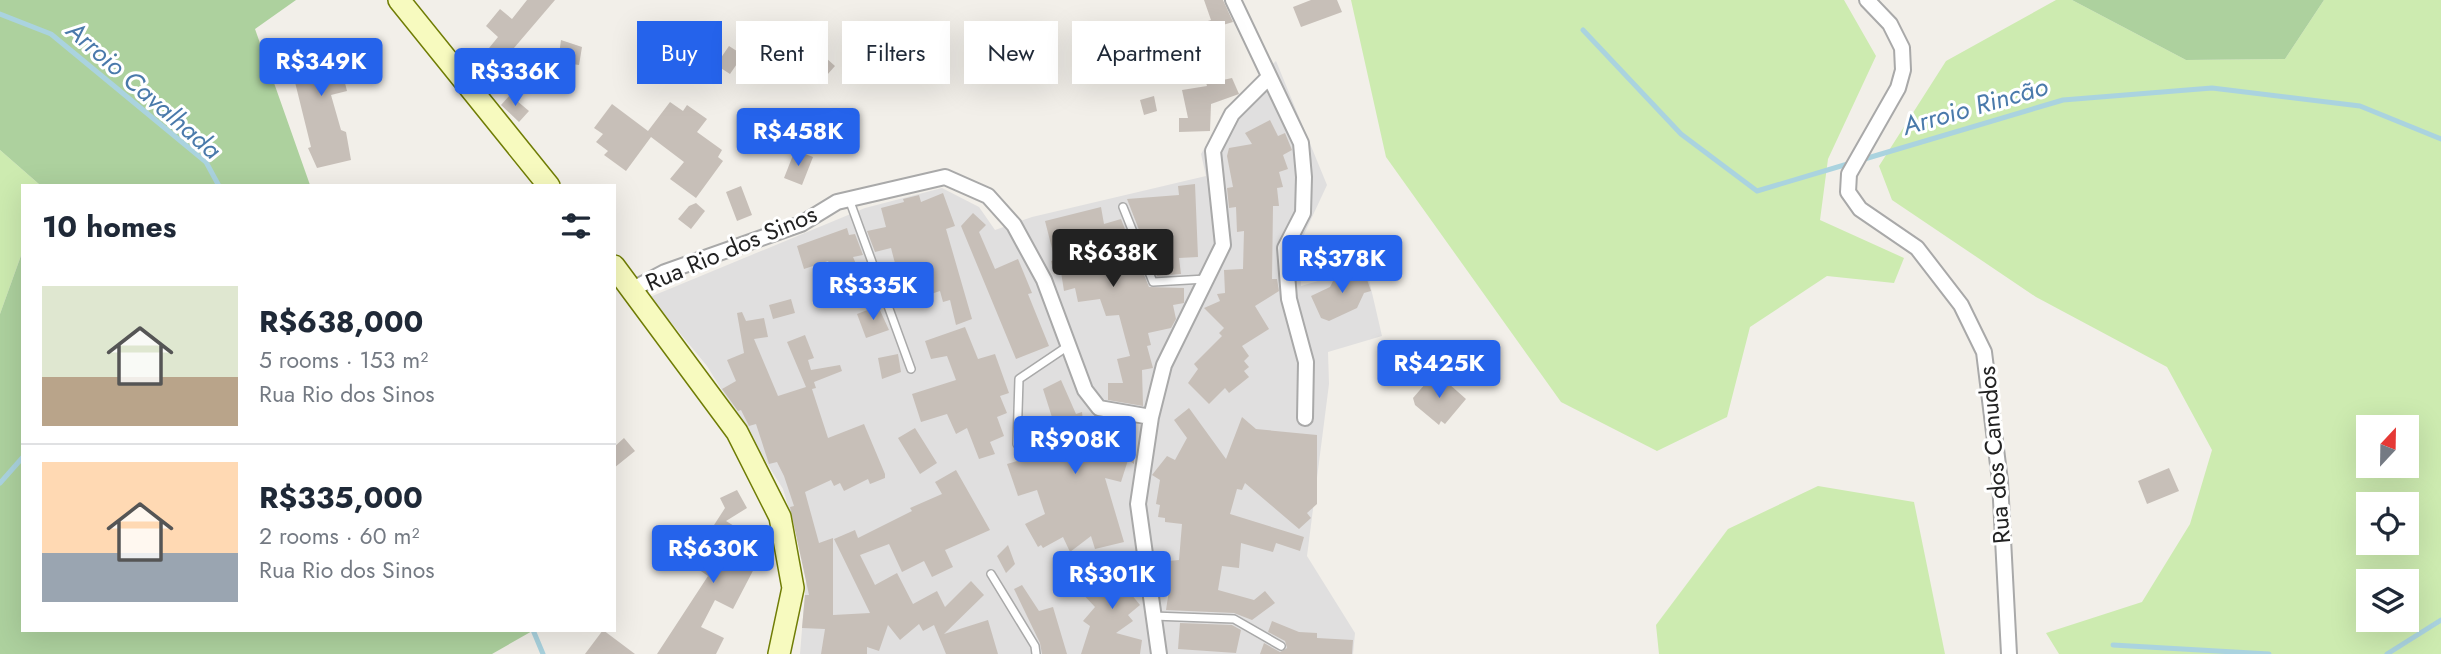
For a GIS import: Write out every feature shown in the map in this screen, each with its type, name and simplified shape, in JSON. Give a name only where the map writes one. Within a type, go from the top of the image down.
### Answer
[{"type":"main road","points":[[398,0],[546,184]]},
{"type":"main road","points":[[616,268],[737,432],[780,517],[793,588],[779,654]]},
{"type":"street","points":[[1233,0],[1301,143],[1303,213],[1285,248],[1289,299],[1306,362],[1305,418]]},
{"type":"street","name":"Rua dos Canudos","points":[[1867,0],[1890,24],[1902,48],[1903,70],[1898,88],[1849,174],[1848,192],[1860,209],[1917,248],[1961,304],[1984,352],[2000,481],[2009,654]]},
{"type":"street","points":[[1158,654],[1138,504],[1151,417],[1164,365],[1223,245],[1213,151],[1232,114],[1269,77]]},
{"type":"street","name":"Rua Rio dos Sinos","points":[[633,289],[665,272],[801,224],[837,202],[945,177],[988,197],[1014,225],[1044,280],[1085,390],[1098,408],[1151,417]]},
{"type":"lane","points":[[849,199],[911,369]]},
{"type":"lane","points":[[1123,207],[1153,282],[1206,279]]},
{"type":"lane","points":[[1017,444],[1018,379],[1069,345]]},
{"type":"lane","points":[[991,574],[1035,646],[1036,654]]},
{"type":"lane","points":[[1153,615],[1234,619],[1281,646]]},
{"type":"shaded area","points":[[1276,61],[1327,185],[1300,243],[1301,286],[1366,267],[1382,336],[1328,352],[1329,384],[1307,556],[1355,633],[1353,654],[800,654],[807,568],[783,489],[707,366],[650,297],[865,208],[942,188],[979,207],[995,230],[1032,217],[1206,176],[1201,154],[1232,102]]},
{"type":"green space","points":[[0,0],[296,0],[255,29],[310,184],[39,184],[0,150]]},
{"type":"green space","points":[[1351,0],[1844,0],[1876,56],[1828,159],[1820,220],[1904,258],[1894,283],[1827,276],[1750,327],[1727,417],[1657,451],[1561,402],[1386,157]]},
{"type":"green space","points":[[2056,0],[2072,0],[2186,60],[2285,59],[2324,0],[2441,0],[2441,654],[2059,654],[2046,633],[2142,602],[2190,524],[2212,450],[2167,367],[2036,297],[1892,200],[1879,166],[1946,61]]},
{"type":"green space","points":[[2072,0],[2324,0],[2285,59],[2186,60]]},
{"type":"green space","points":[[0,150],[39,184],[21,184],[21,256],[0,314]]},
{"type":"green space","points":[[21,256],[21,632],[530,632],[492,654],[0,654],[0,314]]},
{"type":"green space","points":[[1818,486],[1914,502],[1945,654],[1659,654],[1656,625],[1728,529]]},
{"type":"building","points":[[527,0],[555,0],[496,69],[493,66],[482,79],[472,69],[498,37],[486,26],[500,9],[512,19]]},
{"type":"building","points":[[1204,0],[1223,0],[1233,22],[1225,24],[1225,21],[1208,21],[1211,20]]},
{"type":"building","points":[[1311,0],[1337,0],[1342,12],[1301,27],[1293,7]]},
{"type":"building","points":[[334,40],[338,55],[346,54],[351,73],[343,75],[347,91],[331,95],[341,130],[346,132],[351,160],[317,168],[308,148],[311,147],[292,70],[288,70],[282,47],[301,42],[303,47]]},
{"type":"building","points":[[561,40],[582,47],[579,65],[558,62]]},
{"type":"building","points":[[729,46],[736,50],[736,65],[730,74],[722,69],[722,56]]},
{"type":"building","points":[[828,60],[835,66],[828,74]]},
{"type":"building","points":[[1232,78],[1239,94],[1211,104],[1210,131],[1179,132],[1179,118],[1188,118],[1182,90],[1225,84],[1225,80]]},
{"type":"building","points":[[510,95],[529,111],[519,122],[501,105]]},
{"type":"building","points":[[1154,96],[1157,111],[1144,115],[1140,100]]},
{"type":"building","points":[[670,102],[683,111],[687,105],[707,119],[697,132],[722,150],[718,157],[723,161],[696,198],[670,179],[684,162],[651,137],[626,171],[604,155],[608,151],[596,142],[603,134],[594,128],[612,104],[648,131]]},
{"type":"building","points":[[1270,120],[1278,136],[1285,133],[1292,150],[1283,155],[1288,169],[1279,172],[1283,187],[1277,188],[1279,206],[1273,206],[1272,279],[1277,279],[1279,291],[1255,306],[1269,329],[1242,346],[1249,356],[1244,361],[1249,367],[1244,371],[1249,377],[1229,393],[1225,388],[1209,404],[1188,383],[1198,369],[1194,364],[1222,336],[1219,333],[1224,328],[1204,308],[1220,301],[1217,294],[1225,293],[1224,270],[1243,269],[1244,231],[1237,232],[1236,207],[1229,208],[1227,188],[1233,187],[1227,156],[1229,148],[1252,144],[1245,133]]},
{"type":"building","points":[[795,150],[813,157],[802,185],[784,178]]},
{"type":"building","points":[[1195,184],[1198,257],[1179,258],[1181,274],[1157,276],[1153,266],[1160,263],[1156,238],[1143,240],[1127,199],[1179,195],[1178,186]]},
{"type":"building","points":[[741,186],[752,215],[737,221],[726,192]]},
{"type":"building","points":[[943,193],[955,226],[946,229],[972,319],[956,325],[950,300],[943,302],[940,291],[922,297],[919,288],[903,294],[891,248],[875,252],[867,231],[886,227],[881,208],[919,195],[921,202]]},
{"type":"building","points":[[696,203],[705,211],[691,229],[678,219],[689,206]]},
{"type":"building","points":[[1101,207],[1104,224],[1121,219],[1130,242],[1135,272],[1142,270],[1149,287],[1184,288],[1184,303],[1173,305],[1176,319],[1171,328],[1148,333],[1151,345],[1147,346],[1153,368],[1142,370],[1143,406],[1108,400],[1108,383],[1123,383],[1117,359],[1130,356],[1119,315],[1106,316],[1100,299],[1078,302],[1075,288],[1064,291],[1061,272],[1054,274],[1051,261],[1055,260],[1045,221]]},
{"type":"building","points":[[973,213],[986,225],[979,232],[995,269],[1018,259],[1032,293],[1028,294],[1049,346],[1016,359],[961,226]]},
{"type":"building","points":[[847,228],[849,235],[855,234],[863,255],[853,257],[868,291],[849,297],[828,261],[804,269],[797,246]]},
{"type":"building","points":[[1363,268],[1371,291],[1364,293],[1357,308],[1329,321],[1321,318],[1311,296],[1330,287],[1334,279]]},
{"type":"building","points":[[791,299],[795,313],[773,319],[769,305]]},
{"type":"building","points":[[878,306],[889,330],[866,338],[857,314]]},
{"type":"building","points":[[742,312],[746,321],[764,318],[768,337],[754,339],[778,396],[806,387],[787,342],[805,335],[814,358],[808,360],[811,370],[840,365],[842,371],[814,382],[816,388],[812,389],[828,438],[864,424],[885,474],[885,478],[870,484],[868,479],[844,491],[840,483],[834,486],[831,480],[805,492],[819,543],[833,538],[833,615],[870,613],[834,539],[855,530],[858,538],[912,511],[910,508],[942,494],[935,482],[956,470],[990,530],[945,550],[953,567],[932,577],[924,561],[902,572],[889,544],[860,555],[875,585],[897,573],[913,604],[937,591],[945,607],[971,581],[984,595],[944,634],[988,620],[998,654],[946,654],[934,625],[923,631],[919,624],[900,640],[888,625],[879,651],[867,647],[867,654],[821,654],[825,629],[802,628],[805,595],[809,595],[790,507],[794,506],[784,476],[777,462],[769,464],[756,424],[749,426],[741,410],[738,411],[722,389],[736,381],[727,360],[744,353],[737,313]]},
{"type":"building","points":[[965,327],[978,359],[995,354],[1009,393],[1000,396],[1007,413],[997,417],[1004,436],[990,442],[995,454],[979,459],[967,428],[956,434],[947,414],[921,422],[912,394],[956,380],[947,356],[931,359],[925,341]]},
{"type":"building","points":[[898,354],[901,372],[882,379],[878,358]]},
{"type":"building","points":[[1432,376],[1440,376],[1466,399],[1445,424],[1441,421],[1439,425],[1415,405],[1413,398]]},
{"type":"building","points":[[1061,380],[1076,414],[1082,412],[1084,429],[1109,427],[1109,419],[1135,424],[1134,464],[1128,460],[1121,482],[1105,478],[1124,542],[1095,549],[1091,536],[1070,552],[1063,537],[1043,548],[1041,545],[1038,547],[1025,524],[1045,514],[1037,490],[1018,496],[1007,464],[1031,457],[1026,443],[1057,433],[1043,389]]},
{"type":"building","points":[[1189,408],[1226,459],[1242,417],[1256,429],[1317,435],[1317,504],[1307,513],[1311,518],[1299,529],[1245,483],[1242,490],[1237,489],[1230,514],[1304,537],[1300,551],[1276,543],[1273,552],[1241,543],[1239,568],[1222,566],[1218,590],[1254,600],[1265,591],[1275,603],[1252,620],[1234,613],[1166,610],[1170,584],[1168,561],[1179,560],[1182,524],[1165,522],[1165,518],[1158,517],[1160,505],[1156,504],[1160,480],[1152,475],[1167,456],[1175,460],[1187,438],[1174,420]]},
{"type":"building","points":[[915,428],[937,463],[920,474],[898,438]]},
{"type":"building","points":[[624,438],[635,451],[616,466],[616,445]]},
{"type":"building","points":[[2169,468],[2179,491],[2147,504],[2138,481]]},
{"type":"building","points":[[737,490],[747,508],[726,521],[739,529],[728,546],[757,563],[733,609],[715,600],[701,627],[724,638],[716,654],[657,654],[708,576],[698,569],[702,561],[694,556],[725,508],[720,498]]},
{"type":"building","points":[[1008,545],[1015,564],[1006,573],[997,556]]},
{"type":"building","points":[[1126,555],[1138,571],[1139,580],[1127,589],[1140,605],[1128,615],[1133,621],[1116,633],[1142,640],[1140,654],[1081,654],[1090,626],[1083,621],[1095,607],[1079,590]]},
{"type":"building","points":[[1022,585],[1039,611],[1053,607],[1067,654],[1042,654],[1040,643],[1014,589]]},
{"type":"building","points":[[1272,621],[1299,632],[1317,633],[1317,638],[1353,640],[1352,654],[1260,654],[1264,643],[1280,652],[1287,648],[1285,641],[1268,632]]},
{"type":"building","points":[[1180,623],[1232,625],[1241,630],[1236,653],[1178,649]]},
{"type":"building","points":[[602,632],[606,632],[635,654],[585,654]]},
{"type":"waterway","name":"Arroio Cavalhada","points":[[0,14],[51,34],[206,162],[218,184]]},
{"type":"waterway","name":"Arroio Rincão","points":[[1583,30],[1681,134],[1757,191],[1851,163]]},
{"type":"waterway","name":"Arroio Rincão","points":[[1861,160],[2063,100],[2212,88],[2360,106],[2441,139]]},
{"type":"waterway","points":[[0,483],[21,459]]},
{"type":"waterway","points":[[2387,654],[2441,620]]},
{"type":"waterway","name":"Arroio Cavalhada","points":[[534,632],[543,654]]},
{"type":"waterway","points":[[2113,645],[2269,654]]}]
